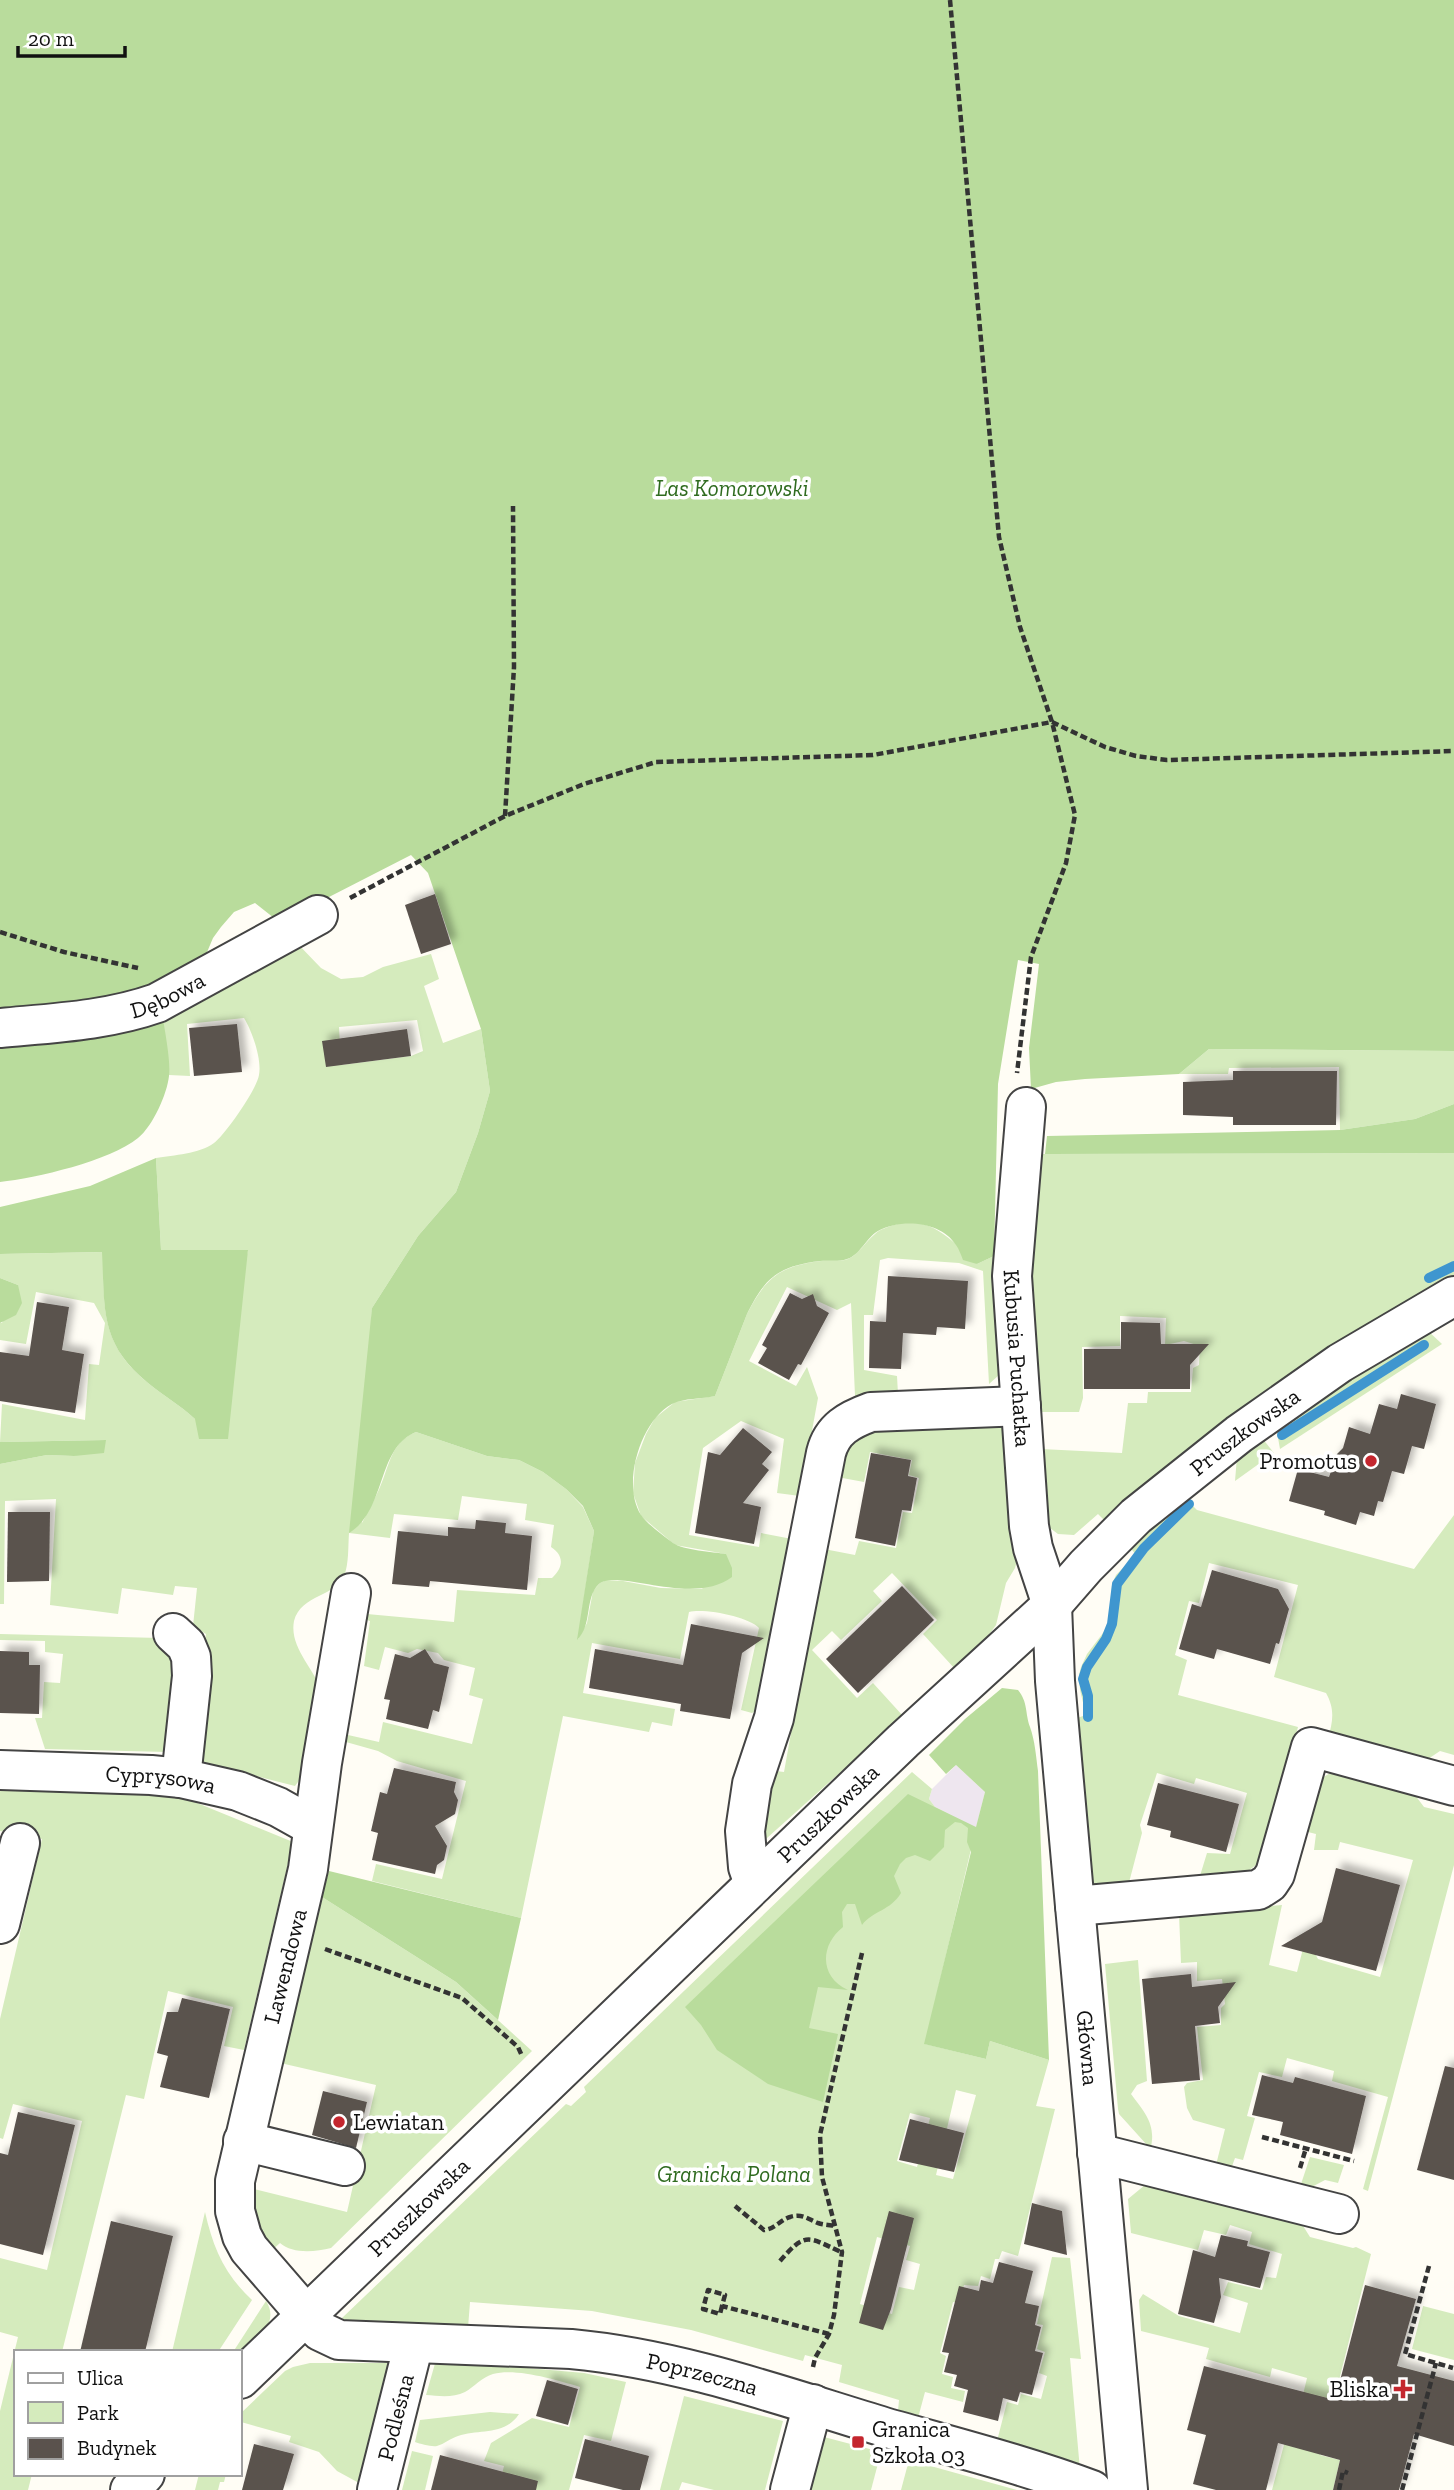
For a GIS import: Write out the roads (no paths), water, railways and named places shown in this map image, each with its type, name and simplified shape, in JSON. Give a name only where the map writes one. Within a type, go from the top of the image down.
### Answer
[{"type":"street","name":"Dębowa","points":[[0,1028],[118,1015],[156,1003],[318,915]]},
{"type":"street","name":"Kubusia Puchatka","points":[[1026,1107],[1012,1276],[1032,1548],[1052,1605]]},
{"type":"street","name":"Pruszkowska","points":[[242,2377],[952,1695],[1052,1605],[1111,1539],[1195,1467],[1340,1363],[1454,1296]]},
{"type":"street","points":[[754,1884],[748,1867],[745,1831],[752,1784],[774,1718],[826,1453],[833,1436],[840,1427],[854,1418],[871,1412],[1021,1406]]},
{"type":"street","name":"Lawendowa","points":[[306,2315],[256,2260],[242,2236],[233,2197],[243,2141],[308,1869],[312,1826],[351,1593]]},
{"type":"street","name":"Główna","points":[[1052,1605],[1055,1681],[1074,1906],[1128,2490]]},
{"type":"street","points":[[173,1633],[186,1646],[191,1657],[192,1676],[181,1778]]},
{"type":"street","points":[[1074,1906],[1258,1890],[1264,1887],[1275,1874],[1311,1747],[1454,1786]]},
{"type":"street","name":"Cyprysowa","points":[[0,1770],[181,1778],[238,1791],[278,1807],[312,1826]]},
{"type":"street","points":[[0,1924],[20,1843]]},
{"type":"street","points":[[243,2141],[345,2166]]},
{"type":"street","points":[[1097,2153],[1339,2214]]},
{"type":"street","name":"Poprzeczna","points":[[306,2315],[320,2331],[340,2340],[607,2353],[690,2369],[818,2387],[1092,2490]]},
{"type":"street","name":"Podleśna","points":[[377,2490],[414,2343]]},
{"type":"street","points":[[790,2490],[818,2387]]},
{"type":"street","points":[[130,2490],[143,2476]]},
{"type":"waterway","points":[[1429,1278],[1454,1266]]},
{"type":"waterway","points":[[1282,1435],[1424,1345]]},
{"type":"waterway","points":[[1088,1717],[1088,1696],[1083,1679],[1112,1624],[1117,1584],[1144,1548],[1189,1504]]},
{"type":"place","name":"Promotus","points":[[1371,1461]]},
{"type":"place","name":"Lewiatan","points":[[339,2122]]},
{"type":"place","name":"Bliska","points":[[1403,2389]]},
{"type":"place","name":"Granica Szkoła 03","points":[[858,2442]]},
{"type":"park label","name":"Las Komorowski","points":[[732,488]]},
{"type":"park label","name":"Granicka Polana","points":[[734,2174]]}]
